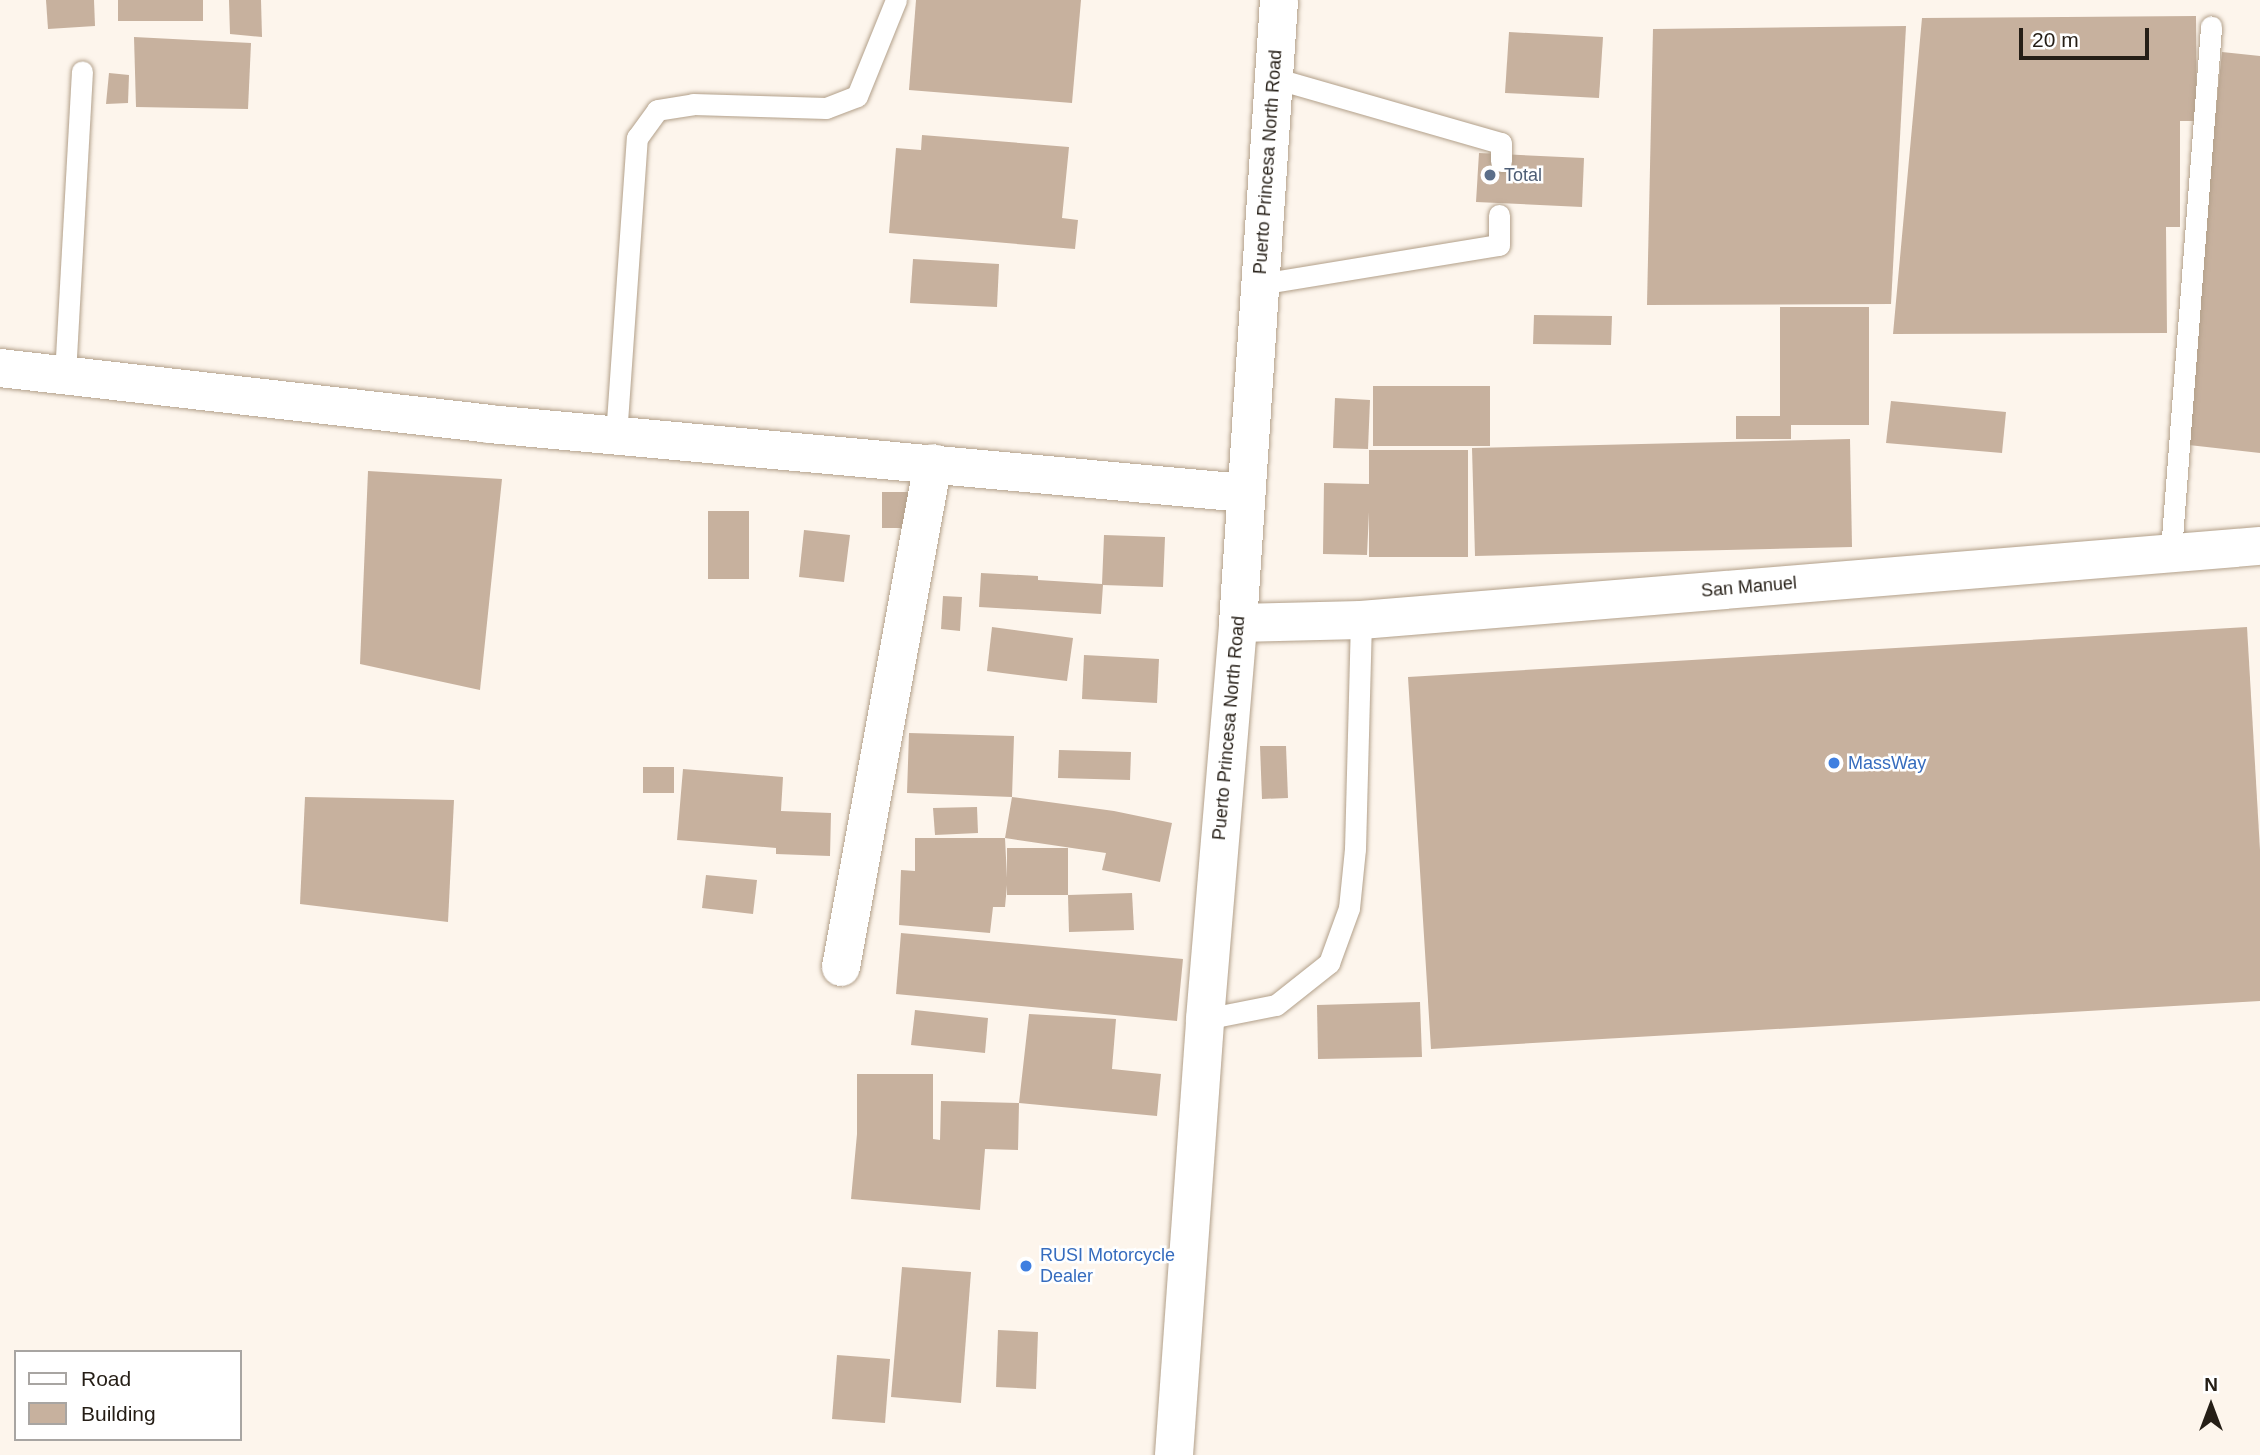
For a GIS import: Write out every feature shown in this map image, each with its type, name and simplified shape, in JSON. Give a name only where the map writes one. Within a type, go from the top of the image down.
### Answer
[{"type":"street","name":"Puerto Princesa North Road","points":[[1174,1455],[1205,1019],[1238,623],[1244,493],[1279,0]]},
{"type":"street","points":[[0,368],[489,424],[1244,493]]},
{"type":"street","points":[[841,967],[933,463]]},
{"type":"street","name":"San Manuel","points":[[1238,623],[1361,620],[2171,551],[2260,546]]},
{"type":"lane","points":[[616,436],[637,138],[657,110],[693,104],[826,108],[858,96],[896,0]]},
{"type":"lane","points":[[2171,551],[2211,27]]},
{"type":"lane","points":[[65,375],[82,71]]},
{"type":"lane","points":[[1274,78],[1501,143],[1501,161]]},
{"type":"lane","points":[[1260,284],[1499,245],[1499,215]]},
{"type":"lane","points":[[1205,1019],[1276,1005],[1329,963],[1349,908],[1361,620]]},
{"type":"building","points":[[46,0],[94,0],[95,26],[48,29]]},
{"type":"building","points":[[118,0],[203,0],[203,21],[118,21]]},
{"type":"building","points":[[229,0],[261,0],[262,37],[230,34]]},
{"type":"building","points":[[916,0],[1081,0],[1072,103],[909,90]]},
{"type":"building","points":[[2196,16],[2197,121],[2180,121],[2180,227],[2166,227],[2167,333],[1893,334],[1922,18]]},
{"type":"building","points":[[1906,26],[1891,304],[1647,305],[1653,29]]},
{"type":"building","points":[[1509,32],[1603,37],[1599,98],[1505,93]]},
{"type":"building","points":[[134,37],[251,43],[248,109],[136,107]]},
{"type":"building","points":[[2222,52],[2260,56],[2260,453],[2180,444]]},
{"type":"building","points":[[109,73],[129,75],[128,103],[106,104]]},
{"type":"building","points":[[922,135],[1069,147],[1062,218],[1078,220],[1075,249],[889,233],[896,148],[921,150]]},
{"type":"building","points":[[1479,153],[1584,158],[1582,207],[1476,202]]},
{"type":"building","points":[[913,259],[999,264],[997,307],[910,303]]},
{"type":"building","points":[[1780,307],[1869,307],[1869,425],[1791,425],[1791,439],[1736,439],[1736,416],[1780,416]]},
{"type":"building","points":[[1534,315],[1612,316],[1611,345],[1533,344]]},
{"type":"building","points":[[1373,386],[1490,386],[1490,446],[1373,446]]},
{"type":"building","points":[[1335,398],[1370,400],[1368,449],[1333,448]]},
{"type":"building","points":[[1891,401],[2006,412],[2002,453],[1886,443]]},
{"type":"building","points":[[1850,439],[1852,547],[1475,556],[1472,448]]},
{"type":"building","points":[[1369,450],[1468,450],[1468,557],[1369,557],[1369,512],[1367,555],[1323,554],[1324,483],[1369,484]]},
{"type":"building","points":[[368,471],[502,479],[480,690],[360,664]]},
{"type":"building","points":[[882,492],[915,492],[915,528],[882,528]]},
{"type":"building","points":[[708,511],[749,511],[749,579],[708,579]]},
{"type":"building","points":[[804,530],[850,535],[844,582],[799,577]]},
{"type":"building","points":[[1104,535],[1165,537],[1163,587],[1103,585],[1101,614],[979,607],[981,573],[1038,576],[1038,580],[1102,584]]},
{"type":"building","points":[[943,596],[962,597],[960,631],[941,629]]},
{"type":"building","points":[[992,627],[1073,638],[1067,681],[987,671]]},
{"type":"building","name":"MassWay","points":[[2247,627],[2260,850],[2260,1001],[1431,1049],[1408,677]]},
{"type":"building","points":[[1084,655],[1159,659],[1157,703],[1082,699]]},
{"type":"building","points":[[909,733],[1014,736],[1012,797],[907,793]]},
{"type":"building","points":[[1260,746],[1286,746],[1288,798],[1262,799]]},
{"type":"building","points":[[1059,750],[1131,752],[1130,780],[1058,778]]},
{"type":"building","points":[[643,767],[674,767],[674,793],[643,793]]},
{"type":"building","points":[[683,769],[783,777],[781,811],[831,813],[830,856],[776,854],[776,848],[677,840]]},
{"type":"building","points":[[305,797],[454,800],[448,922],[300,904]]},
{"type":"building","points":[[1012,797],[1114,811],[1172,823],[1160,882],[1102,870],[1106,853],[1005,838]]},
{"type":"building","points":[[977,807],[978,833],[935,835],[933,808]]},
{"type":"building","points":[[915,838],[1005,838],[1007,878],[1007,848],[1068,848],[1068,895],[1007,895],[1007,885],[1005,907],[993,907],[990,933],[899,925],[901,870],[915,871]]},
{"type":"building","points":[[706,875],[757,880],[753,914],[702,908]]},
{"type":"building","points":[[1132,893],[1134,930],[1069,932],[1068,895]]},
{"type":"building","points":[[901,933],[1183,959],[1177,1021],[896,994]]},
{"type":"building","points":[[1420,1002],[1422,1057],[1318,1059],[1317,1005]]},
{"type":"building","points":[[915,1010],[988,1018],[985,1053],[911,1045]]},
{"type":"building","points":[[1029,1014],[1116,1019],[1112,1069],[1161,1074],[1157,1116],[1019,1103]]},
{"type":"building","points":[[857,1074],[933,1074],[933,1139],[940,1140],[941,1101],[1019,1103],[1018,1150],[985,1149],[980,1210],[851,1199],[857,1134]]},
{"type":"building","points":[[902,1267],[971,1272],[961,1403],[891,1397]]},
{"type":"building","points":[[998,1330],[1038,1332],[1036,1389],[996,1387]]},
{"type":"building","points":[[837,1355],[890,1359],[885,1423],[832,1419]]},
{"type":"place","name":"Total","points":[[1490,175]]},
{"type":"place","name":"MassWay","points":[[1834,763]]},
{"type":"place","name":"RUSI Motorcycle Dealer","points":[[1026,1266]]}]
